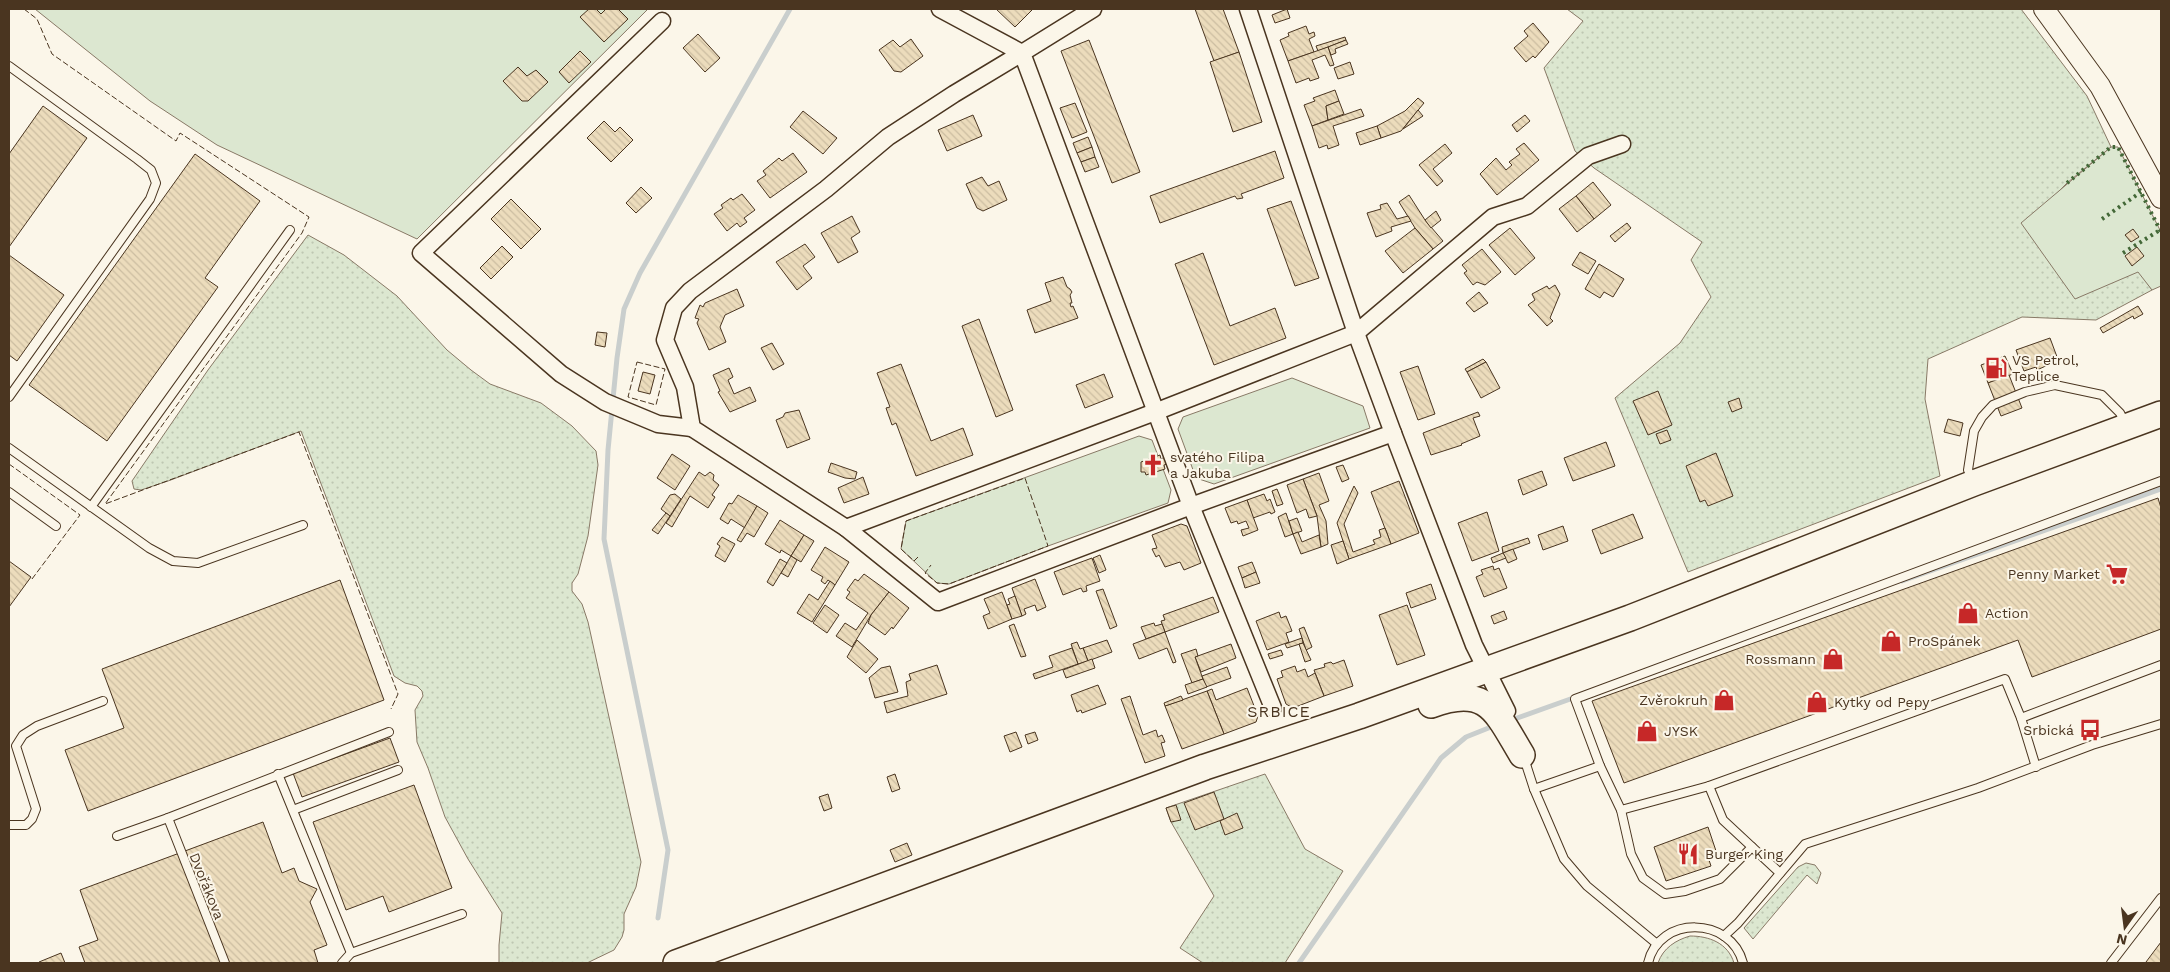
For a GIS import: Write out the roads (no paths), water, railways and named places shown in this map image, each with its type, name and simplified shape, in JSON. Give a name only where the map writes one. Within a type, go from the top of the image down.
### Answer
[{"type":"main road","points":[[676,963],[1205,767],[1359,716],[1630,618],[1974,483],[2161,414]]},
{"type":"main road","points":[[1274,744],[1343,733],[1395,719],[1452,698],[1467,696],[1489,705],[1522,755]]},
{"type":"street","points":[[940,9],[1022,53],[1191,506],[1274,708]]},
{"type":"street","points":[[692,428],[685,387],[665,340],[674,308],[690,291],[826,189],[888,137],[954,94],[1093,9]]},
{"type":"street","points":[[1248,9],[1356,333],[1474,645],[1507,711]]},
{"type":"street","points":[[2044,9],[2079,54],[2100,86],[2161,198]]},
{"type":"street","points":[[662,21],[421,252],[561,374],[605,402],[658,424],[692,428],[846,528],[938,602],[1191,506],[1393,433]]},
{"type":"street","points":[[846,528],[1155,412],[1356,333],[1493,217],[1527,206],[1588,156],[1622,144]]},
{"type":"lane","points":[[9,66],[151,170],[156,183],[150,199],[9,397]]},
{"type":"lane","points":[[91,507],[290,230]]},
{"type":"lane","points":[[1974,483],[1968,470],[1974,431],[1992,405],[2025,392],[2055,385],[2102,395],[2120,413],[2126,428]]},
{"type":"lane","points":[[9,448],[149,548],[173,561],[198,563],[303,525]]},
{"type":"lane","points":[[1752,847],[1720,879],[1685,892],[1664,894],[1643,878],[1631,854],[1621,810],[1600,766],[1575,699],[2161,481]]},
{"type":"lane","points":[[9,492],[56,526]]},
{"type":"lane","points":[[2021,718],[2161,665]]},
{"type":"lane","points":[[1621,810],[1709,786],[2005,679],[2021,718],[2036,767]]},
{"type":"lane","points":[[9,825],[26,825],[32,819],[36,809],[16,746],[23,736],[37,726],[103,701]]},
{"type":"lane","points":[[1507,711],[1534,789],[1564,859],[1587,886],[1657,944]]},
{"type":"lane","points":[[1724,936],[1735,926],[1805,844],[2036,767],[2092,745],[2161,724]]},
{"type":"lane","points":[[117,836],[389,732]]},
{"type":"lane","points":[[1534,789],[1600,766]]},
{"type":"lane","points":[[293,810],[398,770]]},
{"type":"lane","points":[[278,774],[351,953]]},
{"type":"lane","points":[[1709,786],[1723,820],[1780,873]]},
{"type":"lane","name":"Dvořákova","points":[[168,818],[225,963]]},
{"type":"lane","points":[[2111,963],[2161,898]]},
{"type":"lane","points":[[342,963],[351,953],[462,914]]},
{"type":"lane","points":[[1648,963],[1657,944],[1666,936],[1680,929],[1695,926],[1710,929],[1724,936],[1735,946],[1742,963]]},
{"type":"waterway","points":[[658,918],[668,850],[604,539],[608,450],[624,309],[640,273],[790,9]]},
{"type":"waterway","points":[[1902,581],[2161,489]]},
{"type":"waterway","points":[[1509,721],[1576,697]]},
{"type":"waterway","points":[[1299,963],[1441,758],[1466,737],[1496,725]]},
{"type":"place","name":"VS Petrol, Teplice","points":[[1996,368]]},
{"type":"place","name":"svatého Filipa a Jakuba","points":[[1153,465]]},
{"type":"place","name":"Penny Market","points":[[2117,574]]},
{"type":"place","name":"Action","points":[[1968,613]]},
{"type":"place","name":"ProSpánek","points":[[1891,641]]},
{"type":"place","name":"Rossmann","points":[[1833,659]]},
{"type":"place","name":"Zvěrokruh","points":[[1724,700]]},
{"type":"place","name":"Kytky od Pepy","points":[[1817,702]]},
{"type":"place","name":"Srbická","points":[[2090,730]]},
{"type":"place","name":"JYSK","points":[[1647,731]]},
{"type":"place","name":"Burger King","points":[[1688,854]]},
{"type":"district","name":"SRBICE","points":[[1279,711]]}]
